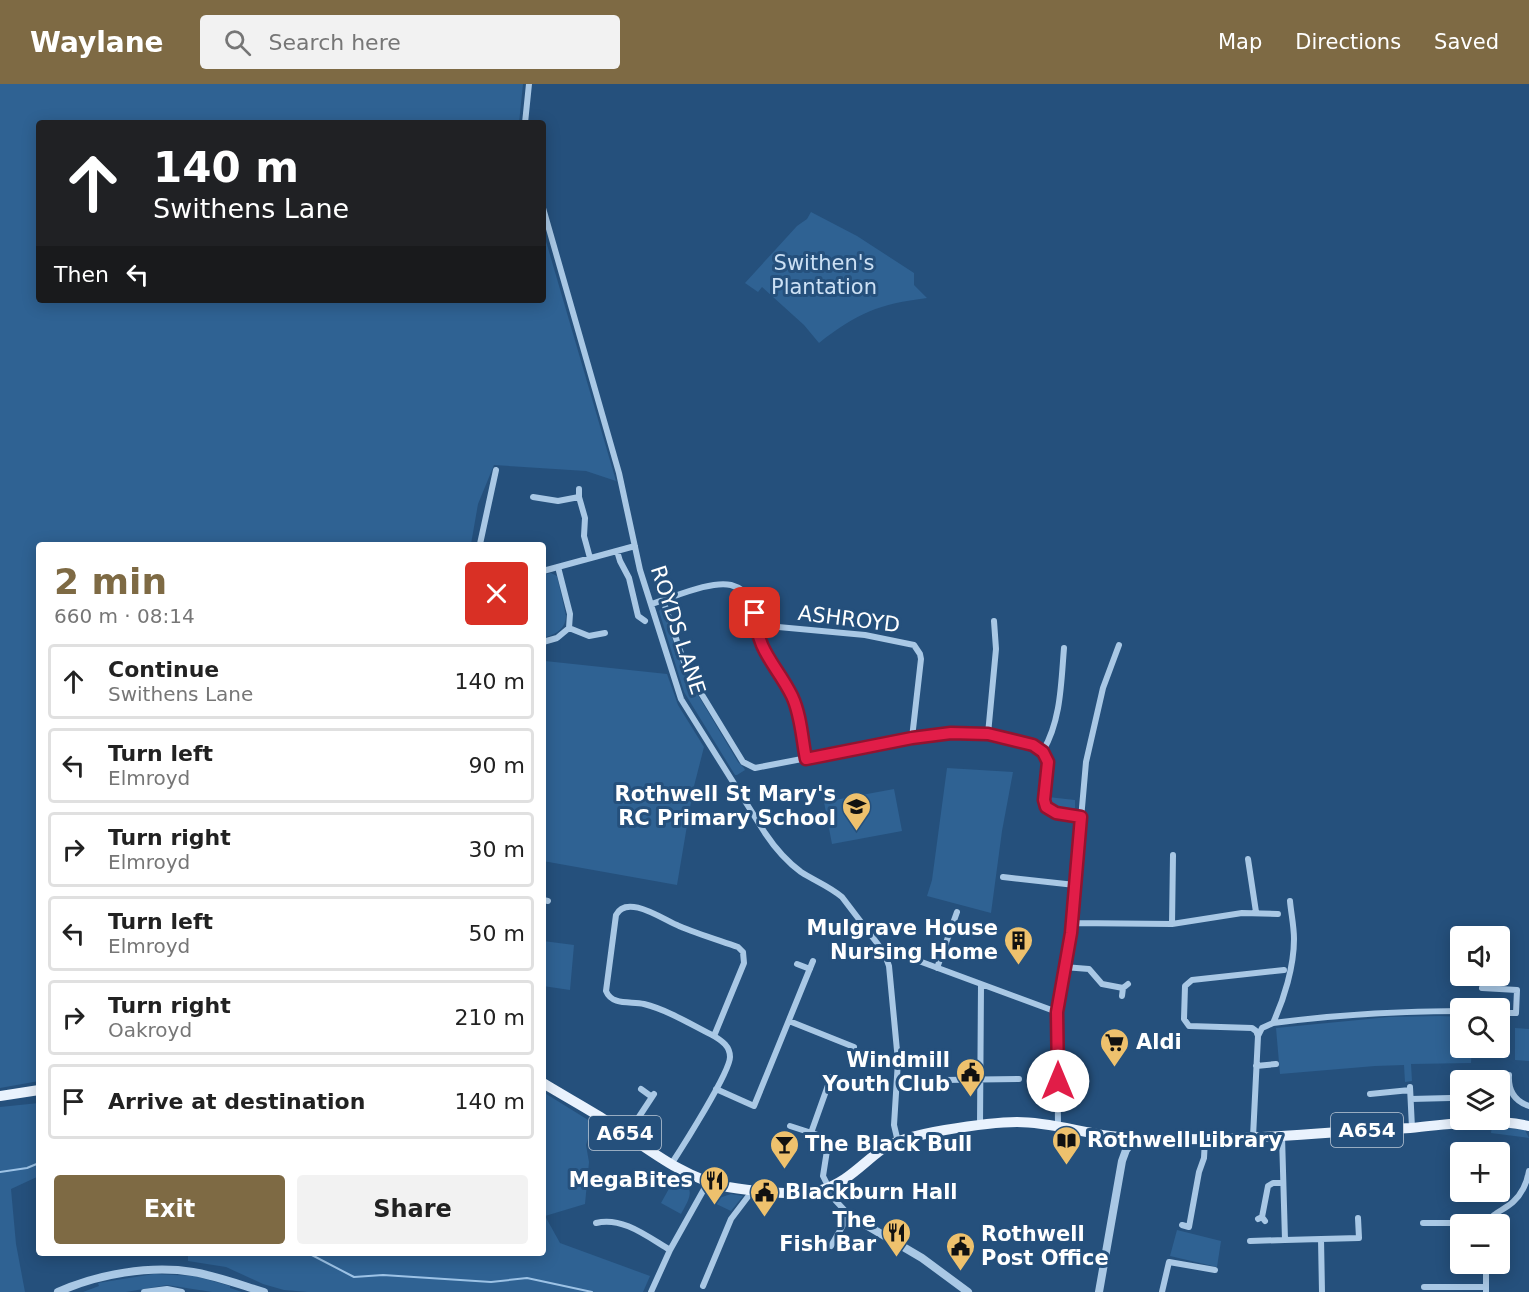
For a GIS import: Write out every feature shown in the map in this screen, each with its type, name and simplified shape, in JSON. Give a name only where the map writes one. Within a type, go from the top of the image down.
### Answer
[{"type":"main road","name":"A654","points":[[546,1085],[672,1163],[708,1182],[754,1190],[808,1193],[828,1188],[849,1176],[884,1148],[898,1142],[944,1130],[980,1125],[1020,1122],[1135,1139],[1282,1136],[1412,1128],[1491,1120],[1529,1126]]},
{"type":"main road","points":[[0,1096],[36,1090]]},
{"type":"street","points":[[525,120],[529,84]]},
{"type":"street","name":"ROYDS LANE","points":[[546,218],[619,473],[640,570],[681,699],[724,764],[765,833],[789,863],[842,897],[885,955],[891,977],[898,1061],[894,1120],[898,1142]]},
{"type":"street","points":[[480,542],[496,470]]},
{"type":"street","points":[[579,489],[585,518],[584,536],[590,558]]},
{"type":"street","points":[[532,497],[558,501],[579,497]]},
{"type":"street","points":[[546,570],[635,546]]},
{"type":"street","points":[[617,551],[629,578],[638,616],[645,621]]},
{"type":"street","points":[[546,641],[557,638],[569,628],[570,614],[558,567]]},
{"type":"street","points":[[651,604],[718,584],[732,585],[743,591],[752,601],[764,652],[792,696],[806,759],[912,738],[951,733],[988,734],[1033,745],[1043,752],[1048,762],[1044,800],[1046,807],[1056,813],[1081,817]]},
{"type":"street","name":"ROYDS LANE","points":[[663,600],[685,665],[701,696],[743,762],[752,768],[806,759]]},
{"type":"street","points":[[988,734],[996,649],[994,621]]},
{"type":"street","name":"ASHROYD","points":[[756,625],[865,635],[914,645],[921,659],[912,738]]},
{"type":"street","points":[[569,628],[589,636],[605,633]]},
{"type":"street","points":[[1058,1126],[1057,1012],[1072,923],[1086,762],[1103,688],[1119,645]]},
{"type":"street","points":[[1043,752],[1059,708],[1064,648]]},
{"type":"street","points":[[1172,924],[1173,855]]},
{"type":"street","points":[[1248,859],[1256,912]]},
{"type":"street","points":[[1003,877],[1075,885]]},
{"type":"street","points":[[1273,1023],[1282,1002],[1294,941],[1290,901]]},
{"type":"street","points":[[672,1163],[716,1089],[730,1056],[726,1046],[714,1036],[652,1006],[616,1001],[610,998],[606,991],[616,915],[619,909],[625,907],[648,910],[678,926],[741,949],[744,963],[714,1036]]},
{"type":"street","points":[[938,968],[957,912]]},
{"type":"street","points":[[1072,923],[1172,924],[1256,912],[1278,914]]},
{"type":"street","points":[[885,955],[900,954],[1057,1012]]},
{"type":"street","points":[[751,1113],[813,961]]},
{"type":"street","points":[[797,964],[810,969]]},
{"type":"street","points":[[1064,967],[1089,969],[1102,984],[1125,986],[1122,996]]},
{"type":"street","points":[[1258,1036],[1252,1028],[1189,1026],[1184,1019],[1184,991],[1188,982],[1284,970]]},
{"type":"street","points":[[1273,971],[1273,980]]},
{"type":"street","points":[[980,1125],[981,985]]},
{"type":"street","points":[[1482,988],[1517,990],[1516,1013],[1510,1013]]},
{"type":"street","points":[[1253,1137],[1258,1036],[1262,1028],[1273,1023],[1386,1013],[1450,1011]]},
{"type":"street","points":[[1200,1018],[1200,1027]]},
{"type":"street","points":[[789,1021],[854,1047]]},
{"type":"street","points":[[1256,1066],[1276,1064]]},
{"type":"street","points":[[812,1132],[831,1077]]},
{"type":"street","points":[[943,1080],[1020,1079]]},
{"type":"street","points":[[1370,1094],[1410,1088],[1412,1128]]},
{"type":"street","points":[[627,1135],[653,1095],[641,1089]]},
{"type":"street","points":[[716,1089],[754,1106]]},
{"type":"street","points":[[1510,1089],[1519,1101],[1529,1106]]},
{"type":"street","points":[[1411,1099],[1450,1098]]},
{"type":"street","points":[[790,1126],[821,1136],[828,1144],[823,1176],[835,1200],[849,1215],[922,1258],[968,1292]]},
{"type":"street","points":[[1282,1136],[1285,1240]]},
{"type":"street","points":[[1099,1292],[1124,1154],[1135,1139]]},
{"type":"street","points":[[1182,1225],[1189,1227],[1199,1172],[1204,1158],[1205,1139]]},
{"type":"street","points":[[1494,1214],[1513,1202],[1519,1195],[1527,1181],[1529,1171]]},
{"type":"street","points":[[651,1292],[670,1250],[708,1182]]},
{"type":"street","points":[[1262,1219],[1268,1186],[1273,1183],[1283,1183]]},
{"type":"street","points":[[703,1286],[731,1219],[754,1190]]},
{"type":"street","points":[[831,1246],[849,1215]]},
{"type":"street","points":[[1250,1242],[1359,1238],[1358,1218]]},
{"type":"street","points":[[595,1222],[618,1222],[670,1250]]},
{"type":"street","points":[[1423,1223],[1450,1223]]},
{"type":"street","points":[[1321,1239],[1322,1292]]},
{"type":"street","points":[[1162,1292],[1169,1262],[1215,1270]]},
{"type":"street","points":[[58,1292],[101,1277],[166,1270],[193,1272],[264,1292]]},
{"type":"street","points":[[1424,1287],[1486,1289]]},
{"type":"street","points":[[144,1292],[167,1289],[182,1292]]},
{"type":"green space","points":[[0,84],[523,84],[519,120],[36,120],[36,303],[546,303],[546,241],[616,481],[586,471],[494,465],[478,504],[471,542],[36,542],[36,1082],[0,1088]]},
{"type":"green space","name":"Swithen's Plantation","points":[[811,212],[857,236],[914,273],[914,285],[927,298],[895,303],[857,317],[819,343],[804,325],[762,287],[758,292],[745,283],[797,226],[807,219]]},
{"type":"green space","points":[[551,573],[557,576],[566,616],[564,625],[559,631],[546,637],[546,574]]},
{"type":"green space","points":[[661,609],[683,670],[745,770],[737,775],[684,692],[659,611]]},
{"type":"green space","points":[[546,661],[667,674],[678,705],[704,747],[693,790],[677,885],[546,862]]},
{"type":"green space","points":[[947,768],[1013,772],[991,913],[927,896],[932,880]]},
{"type":"green space","points":[[894,789],[902,831],[832,844],[824,802]]},
{"type":"green space","points":[[1048,797],[1075,800],[1075,808],[1068,812],[1058,810],[1051,804]]},
{"type":"green space","points":[[546,941],[574,945],[570,990],[546,986]]},
{"type":"green space","points":[[1450,1016],[1450,1058],[1471,1058],[1471,1063],[1411,1064],[1412,1081],[1405,1082],[1404,1065],[1280,1074],[1276,1028],[1389,1017]]},
{"type":"green space","points":[[1515,1028],[1529,1029],[1529,1061],[1515,1060]]},
{"type":"green space","points":[[546,1094],[593,1123],[586,1145],[589,1162],[585,1204],[546,1216]]},
{"type":"green space","points":[[36,1103],[36,1177],[11,1189],[16,1244],[25,1292],[0,1292],[0,1107]]},
{"type":"green space","points":[[1510,1128],[1525,1130],[1529,1138],[1491,1133],[1491,1130],[1510,1130]]},
{"type":"green space","points":[[676,1176],[687,1184],[690,1193],[681,1214],[661,1203]]},
{"type":"green space","points":[[731,1194],[743,1196],[731,1211],[710,1201]]},
{"type":"green space","points":[[546,1218],[560,1243],[650,1276],[643,1292],[308,1292],[284,1290],[263,1284],[226,1267],[188,1261],[188,1256],[546,1256]]},
{"type":"green space","points":[[1177,1230],[1221,1241],[1217,1267],[1170,1256]]},
{"type":"green space","points":[[154,1274],[195,1276],[230,1286],[242,1292],[212,1292],[167,1285],[126,1292],[83,1292],[99,1286],[98,1283]]},
{"type":"waterway","points":[[0,1172],[36,1164]]},
{"type":"waterway","points":[[314,1256],[354,1277],[383,1275],[491,1282],[527,1278],[592,1292]]},
{"type":"place","name":"Rothwell St Mary's RC Primary School","points":[[857,832]]},
{"type":"place","name":"Mulgrave House Nursing Home","points":[[1019,966]]},
{"type":"place","name":"Aldi","points":[[1115,1068]]},
{"type":"place","name":"Windmill Youth Club","points":[[971,1098]]},
{"type":"place","name":"Rothwell Library","points":[[1066,1166]]},
{"type":"place","name":"The Black Bull","points":[[784,1170]]},
{"type":"place","name":"MegaBites","points":[[714,1206]]},
{"type":"place","name":"Blackburn Hall","points":[[764,1218]]},
{"type":"place","name":"The Fish Bar","points":[[897,1258]]},
{"type":"place","name":"Rothwell Post Office","points":[[960,1272]]},
{"type":"route","points":[[755,613],[764,652],[792,696],[806,759],[912,738],[951,733],[988,734],[1033,745],[1047,756],[1044,800],[1046,807],[1052,812],[1081,817],[1071,933],[1057,1012],[1058,1081]]}]
